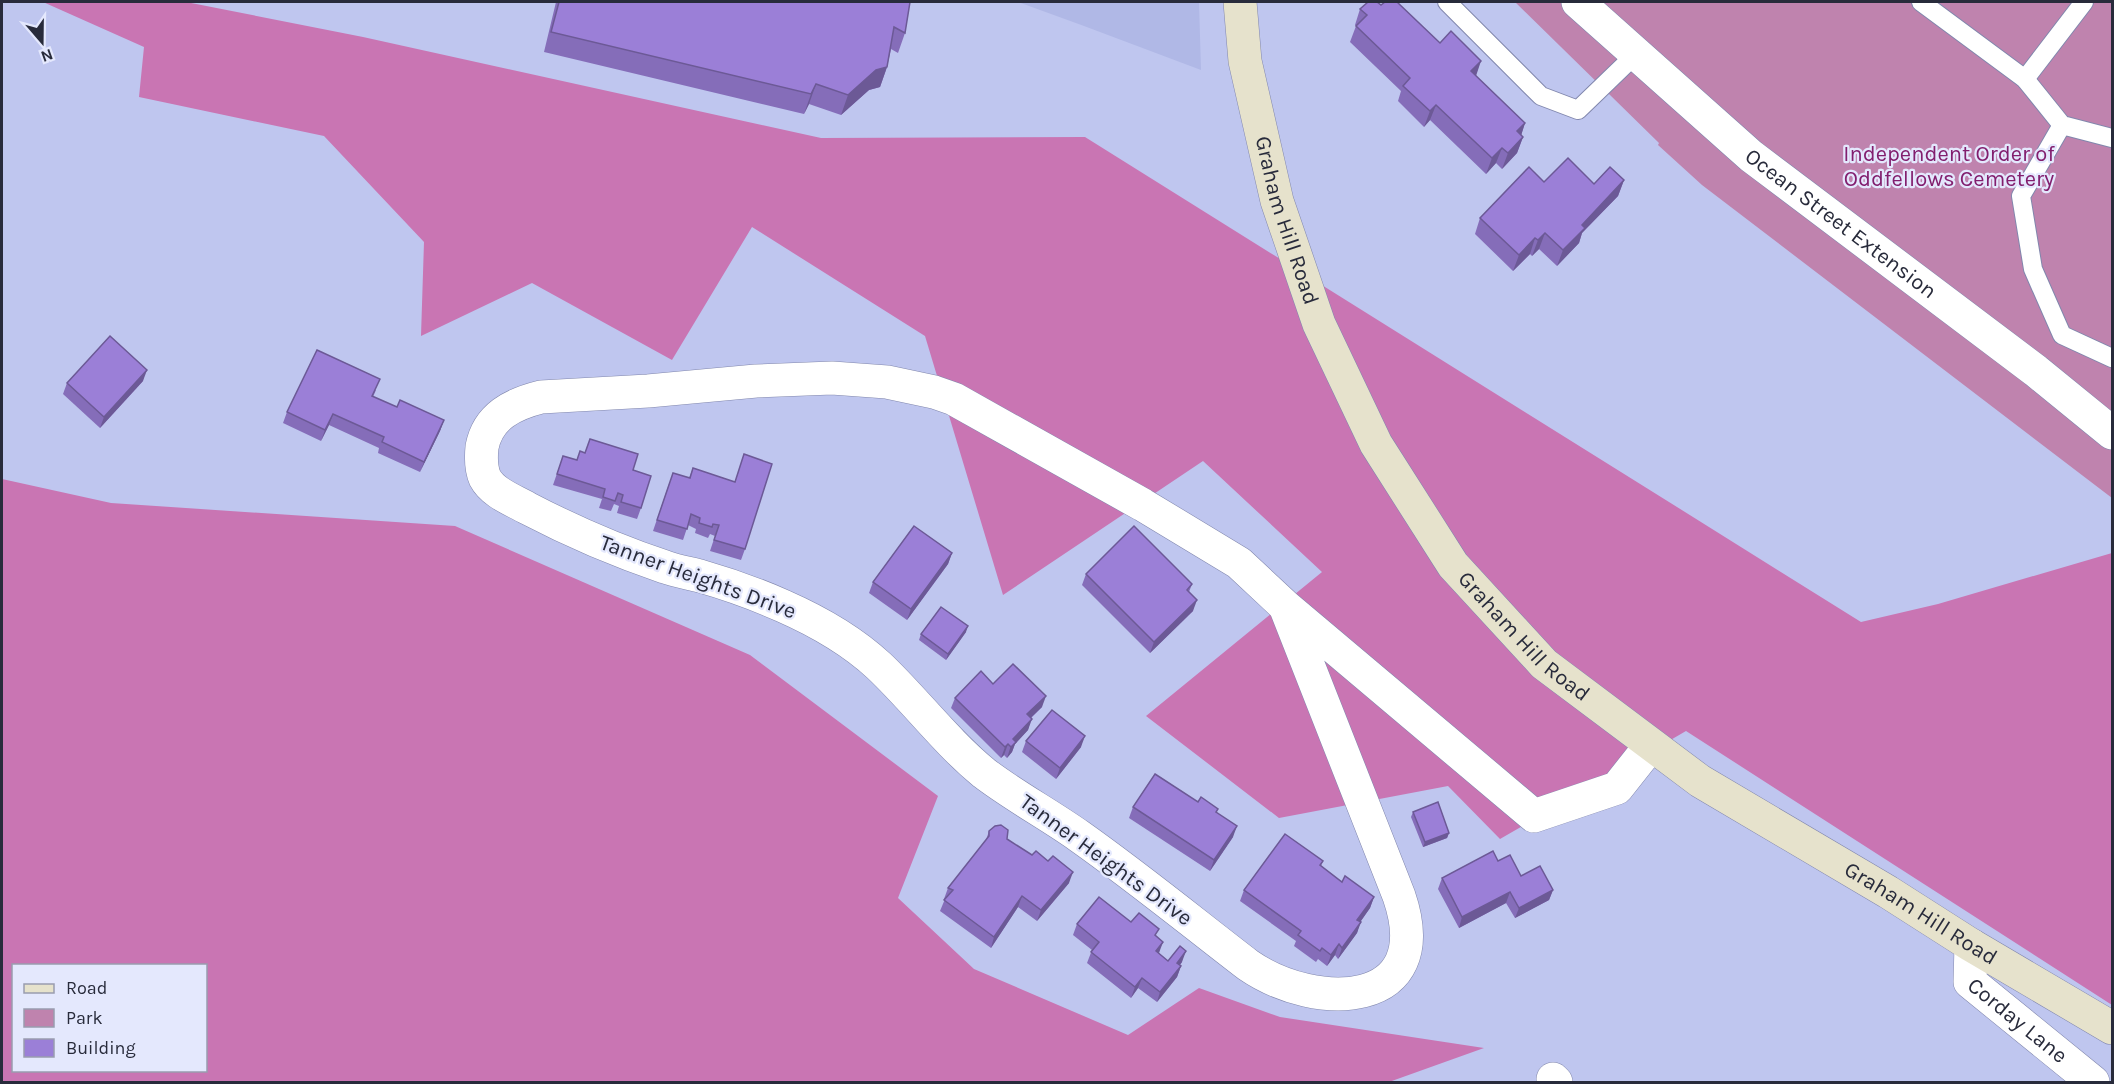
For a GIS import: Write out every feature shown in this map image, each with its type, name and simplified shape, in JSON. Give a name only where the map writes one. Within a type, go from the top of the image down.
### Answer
[{"type":"main road","name":"Graham Hill Road","points":[[1240,2],[1245,61],[1277,201],[1319,324],[1376,444],[1453,565],[1544,664],[1700,781],[2112,1028]]},
{"type":"street","name":"Ocean Street Extension","points":[[1578,2],[1751,156],[2036,371],[2112,433]]},
{"type":"street","name":"Tanner Heights Drive","points":[[1285,606],[1400,896],[1407,923],[1407,946],[1401,965],[1396,972],[1378,984],[1354,993],[1326,994],[1298,989],[1272,980],[1253,969],[1092,845],[986,774],[948,740],[877,664],[829,629],[756,595],[729,585],[669,569],[611,548],[504,496],[493,488],[486,478],[481,454],[484,438],[491,424],[510,408],[541,397],[628,393],[794,379],[860,379],[934,392],[974,409],[1239,563],[1285,606],[1534,816],[1617,788],[1651,745]]},
{"type":"street","name":"Corday Lane","points":[[1971,945],[1970,982],[2093,1083]]},
{"type":"lane","points":[[1447,2],[1541,96],[1578,110],[1636,54]]},
{"type":"lane","points":[[1921,2],[2025,80],[2062,125],[2112,138]]},
{"type":"lane","points":[[2025,80],[2084,2]]},
{"type":"lane","points":[[2062,125],[2021,195],[2032,269],[2062,335],[2112,358]]},
{"type":"shaded area","points":[[43,2],[186,2],[363,37],[821,138],[1085,137],[1861,622],[1938,604],[2112,553],[2112,1005],[1686,731],[1500,839],[1448,786],[1279,818],[1146,716],[1322,572],[1203,461],[1003,595],[925,336],[752,227],[672,360],[532,283],[421,336],[424,242],[324,136],[139,97],[144,47]]},
{"type":"shaded area","points":[[1018,2],[1199,2],[1201,70],[1084,26]]},
{"type":"shaded area","points":[[2,479],[111,503],[455,526],[750,655],[938,796],[898,898],[974,969],[1128,1035],[1199,988],[1280,1017],[1484,1048],[1389,1082],[2,1082]]},
{"type":"green space","name":"Independent Order of Oddfellows Cemetery","points":[[1515,2],[2112,2],[2112,498],[1702,185],[1658,145],[1659,143]]},
{"type":"building","points":[[559,2],[910,2],[905,33],[894,27],[887,67],[876,70],[848,95],[816,84],[811,94],[551,32]]},
{"type":"building","points":[[1368,2],[1377,2],[1381,5],[1385,2],[1397,2],[1440,43],[1451,31],[1481,61],[1471,71],[1525,123],[1517,131],[1523,137],[1508,153],[1502,148],[1492,158],[1436,105],[1430,111],[1403,86],[1410,78],[1356,26],[1367,15],[1360,9]]},
{"type":"building","points":[[1568,158],[1594,184],[1610,167],[1624,180],[1582,225],[1585,228],[1563,250],[1545,233],[1538,240],[1535,238],[1519,255],[1480,218],[1529,167],[1544,182]]},
{"type":"building","points":[[110,336],[147,370],[104,417],[67,383]]},
{"type":"building","points":[[317,350],[380,379],[372,396],[397,407],[400,400],[444,420],[424,462],[382,442],[384,437],[333,414],[325,430],[287,412]]},
{"type":"building","points":[[590,439],[638,454],[633,470],[651,476],[641,508],[621,502],[623,495],[618,493],[615,501],[603,497],[605,489],[557,474],[563,456],[577,460],[580,451],[585,453]]},
{"type":"building","points":[[744,454],[772,464],[745,549],[714,540],[719,525],[713,524],[712,527],[699,523],[700,518],[691,514],[687,529],[657,520],[673,473],[690,478],[693,468],[735,482]]},
{"type":"building","points":[[914,526],[952,553],[911,609],[873,582]]},
{"type":"building","points":[[1134,526],[1192,584],[1187,590],[1197,600],[1154,642],[1086,574]]},
{"type":"building","points":[[941,607],[968,626],[948,654],[921,634]]},
{"type":"building","points":[[1013,664],[1046,696],[1027,714],[1032,719],[1013,739],[1016,742],[1011,747],[1008,744],[1005,747],[955,698],[981,671],[993,684]]},
{"type":"building","points":[[1052,710],[1085,736],[1060,768],[1026,741]]},
{"type":"building","points":[[1155,774],[1198,802],[1201,797],[1218,809],[1216,812],[1237,826],[1214,860],[1133,807]]},
{"type":"building","points":[[1438,802],[1449,833],[1425,842],[1413,812]]},
{"type":"building","points":[[1001,825],[1008,830],[1007,839],[1032,855],[1036,851],[1048,861],[1053,856],[1073,872],[1041,910],[1022,896],[994,937],[944,900],[953,890],[948,888],[989,836],[989,831]]},
{"type":"building","points":[[1285,834],[1323,861],[1320,865],[1342,882],[1345,876],[1374,897],[1357,920],[1361,922],[1342,948],[1339,944],[1331,955],[1322,948],[1320,951],[1298,935],[1301,931],[1244,890]]},
{"type":"building","points":[[1493,851],[1498,861],[1510,855],[1521,876],[1540,866],[1553,890],[1519,908],[1510,892],[1462,917],[1442,878]]},
{"type":"building","points":[[1099,897],[1131,922],[1139,913],[1159,929],[1155,935],[1163,942],[1156,951],[1168,961],[1180,946],[1186,951],[1177,963],[1181,966],[1160,992],[1142,978],[1135,987],[1091,952],[1099,942],[1077,924]]}]
